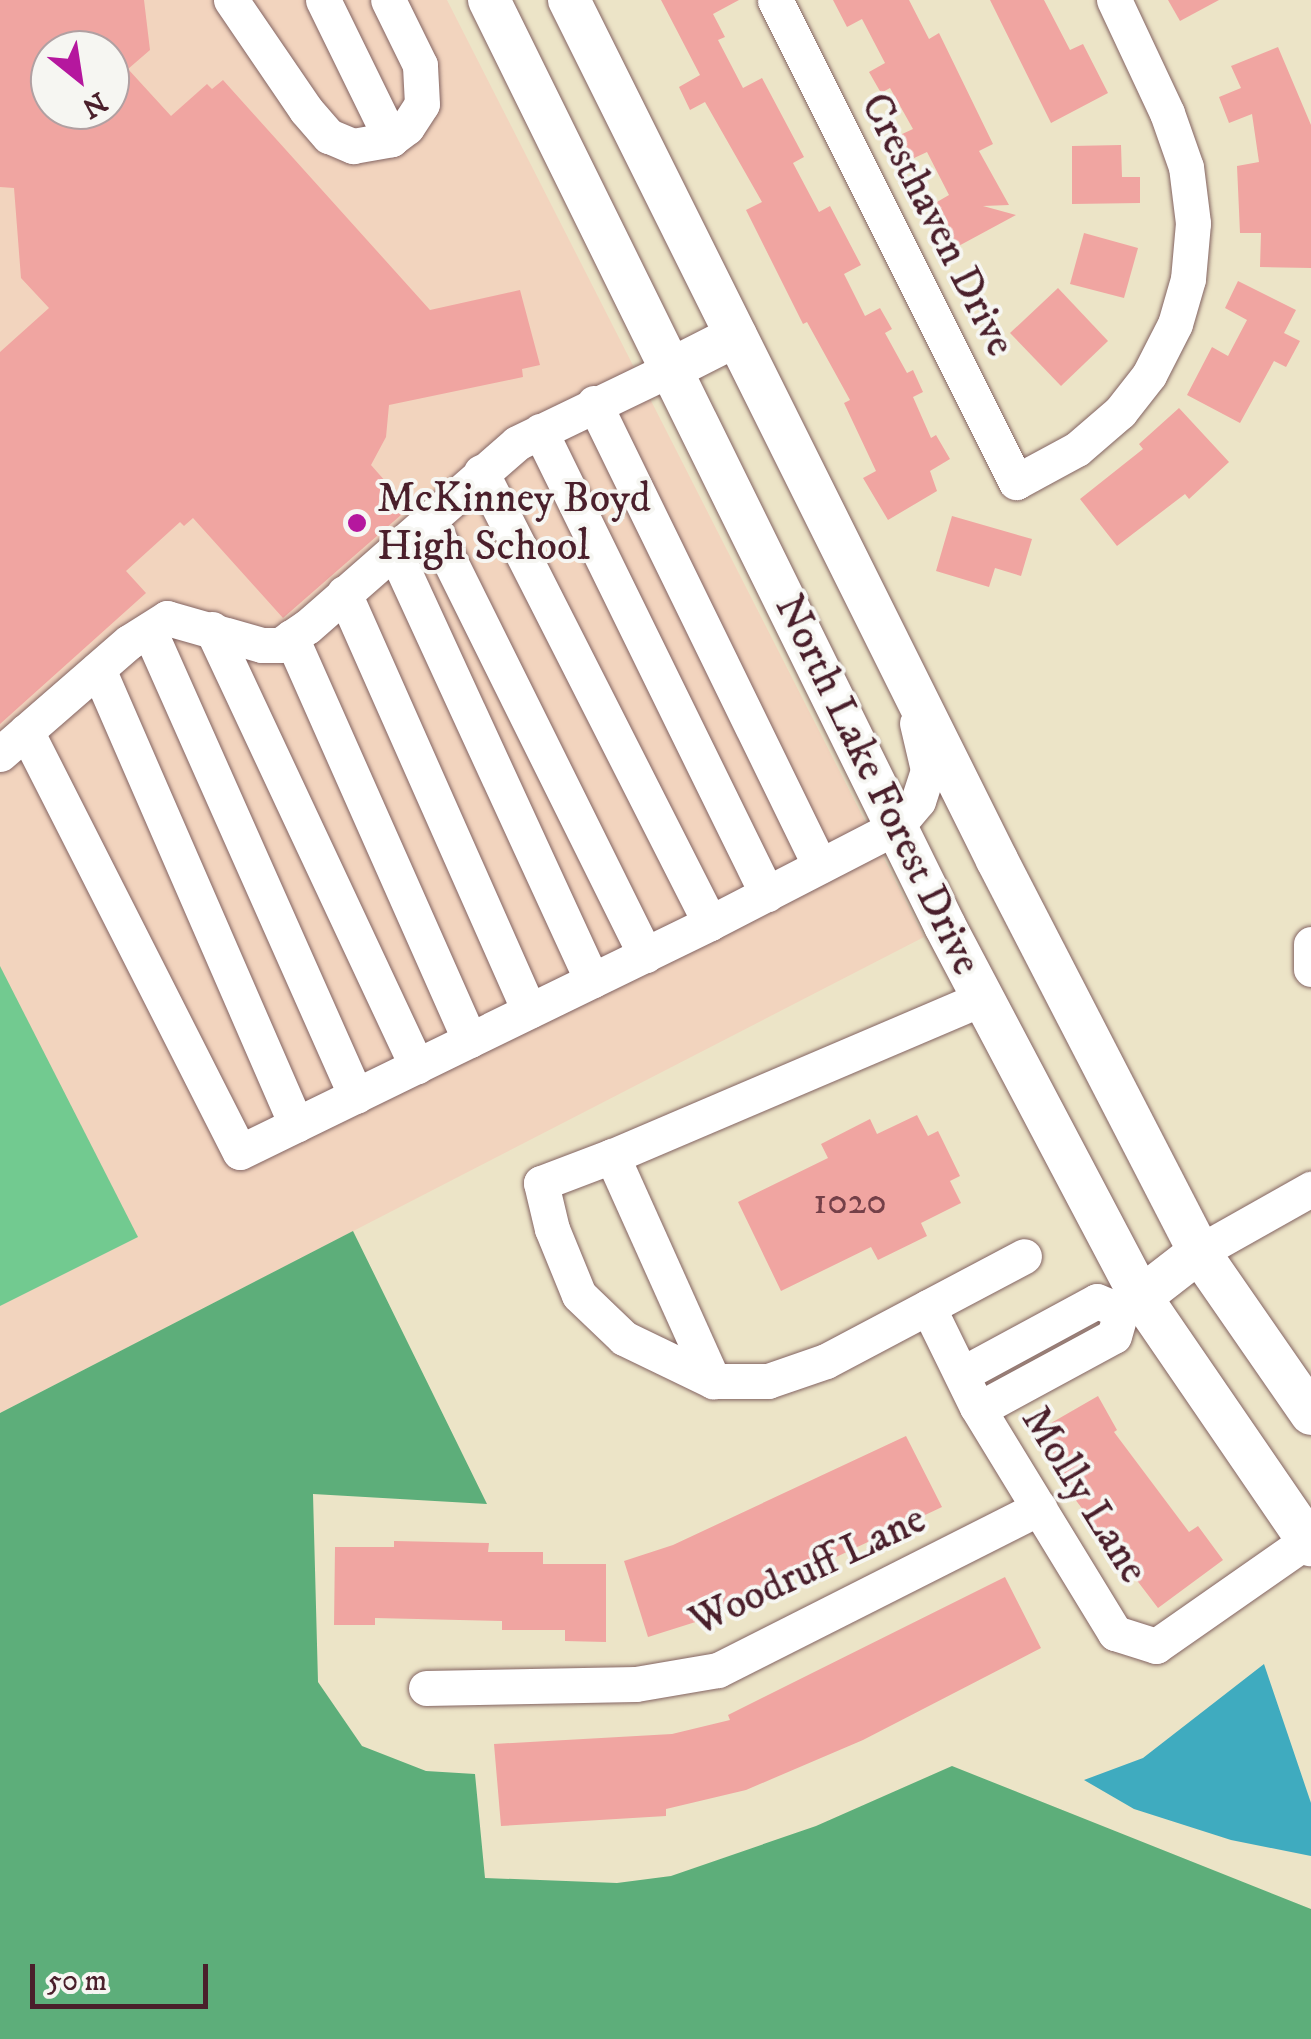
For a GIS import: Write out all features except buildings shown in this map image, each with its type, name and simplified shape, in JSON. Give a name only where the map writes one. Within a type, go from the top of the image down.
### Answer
[{"type":"main road","name":"North Lake Forest Drive","points":[[489,0],[1131,1304],[1310,1542]]},
{"type":"main road","name":"North Lake Forest Drive","points":[[569,0],[907,680],[1198,1252],[1311,1414]]},
{"type":"main road","points":[[671,369],[736,336]]},
{"type":"main road","points":[[1131,1304],[1198,1252]]},
{"type":"street","points":[[231,0],[276,70],[329,136],[353,146],[391,138],[414,120],[422,104],[420,65],[388,0]]},
{"type":"street","points":[[323,0],[391,138]]},
{"type":"street","name":"Cresthaven Drive","points":[[775,0],[1016,482],[1077,449],[1120,412],[1149,375],[1174,324],[1188,279],[1193,223],[1186,167],[1167,113],[1114,0]]},
{"type":"street","points":[[671,369],[517,442],[280,645],[262,645],[167,618],[98,669],[13,743],[240,1152],[710,924],[896,827],[918,800],[928,770],[907,680]]},
{"type":"street","points":[[594,403],[820,866]]},
{"type":"street","points":[[540,431],[767,894]]},
{"type":"street","points":[[481,472],[710,924]]},
{"type":"street","points":[[430,519],[646,955]]},
{"type":"street","points":[[394,550],[592,981]]},
{"type":"street","points":[[344,594],[529,1012]]},
{"type":"street","points":[[149,630],[356,1096]]},
{"type":"street","points":[[212,630],[417,1066]]},
{"type":"street","points":[[291,638],[470,1040]]},
{"type":"street","points":[[98,669],[296,1125]]},
{"type":"street","points":[[1310,944],[1311,969]]},
{"type":"street","points":[[983,998],[540,1183],[552,1229],[579,1295],[624,1338],[713,1381],[746,1384],[826,1361],[1024,1256]]},
{"type":"street","points":[[612,1156],[713,1381]]},
{"type":"street","points":[[1198,1252],[1311,1190]]},
{"type":"street","points":[[962,1374],[1097,1302],[1131,1304],[1114,1336],[978,1410]]},
{"type":"street","name":"Molly Lane","points":[[928,1307],[978,1410],[1116,1632],[1156,1646],[1310,1542]]},
{"type":"street","name":"Woodruff Lane","points":[[426,1688],[636,1684],[718,1670],[1039,1508]]},
{"type":"shaded area","name":"McKinney Boyd High School","points":[[0,0],[447,0],[924,937],[0,1413]]},
{"type":"green space","points":[[0,966],[138,1237],[0,1306]]},
{"type":"green space","points":[[353,1231],[487,1504],[313,1494],[318,1682],[362,1746],[426,1771],[475,1774],[485,1878],[617,1883],[671,1876],[816,1826],[952,1766],[1311,1909],[1311,2039],[0,2039],[0,1413]]},
{"type":"water","points":[[1264,1664],[1311,1803],[1311,1856],[1231,1840],[1134,1809],[1084,1780],[1143,1758]]},
{"type":"place","name":"McKinney Boyd High School","points":[[357,523]]}]
